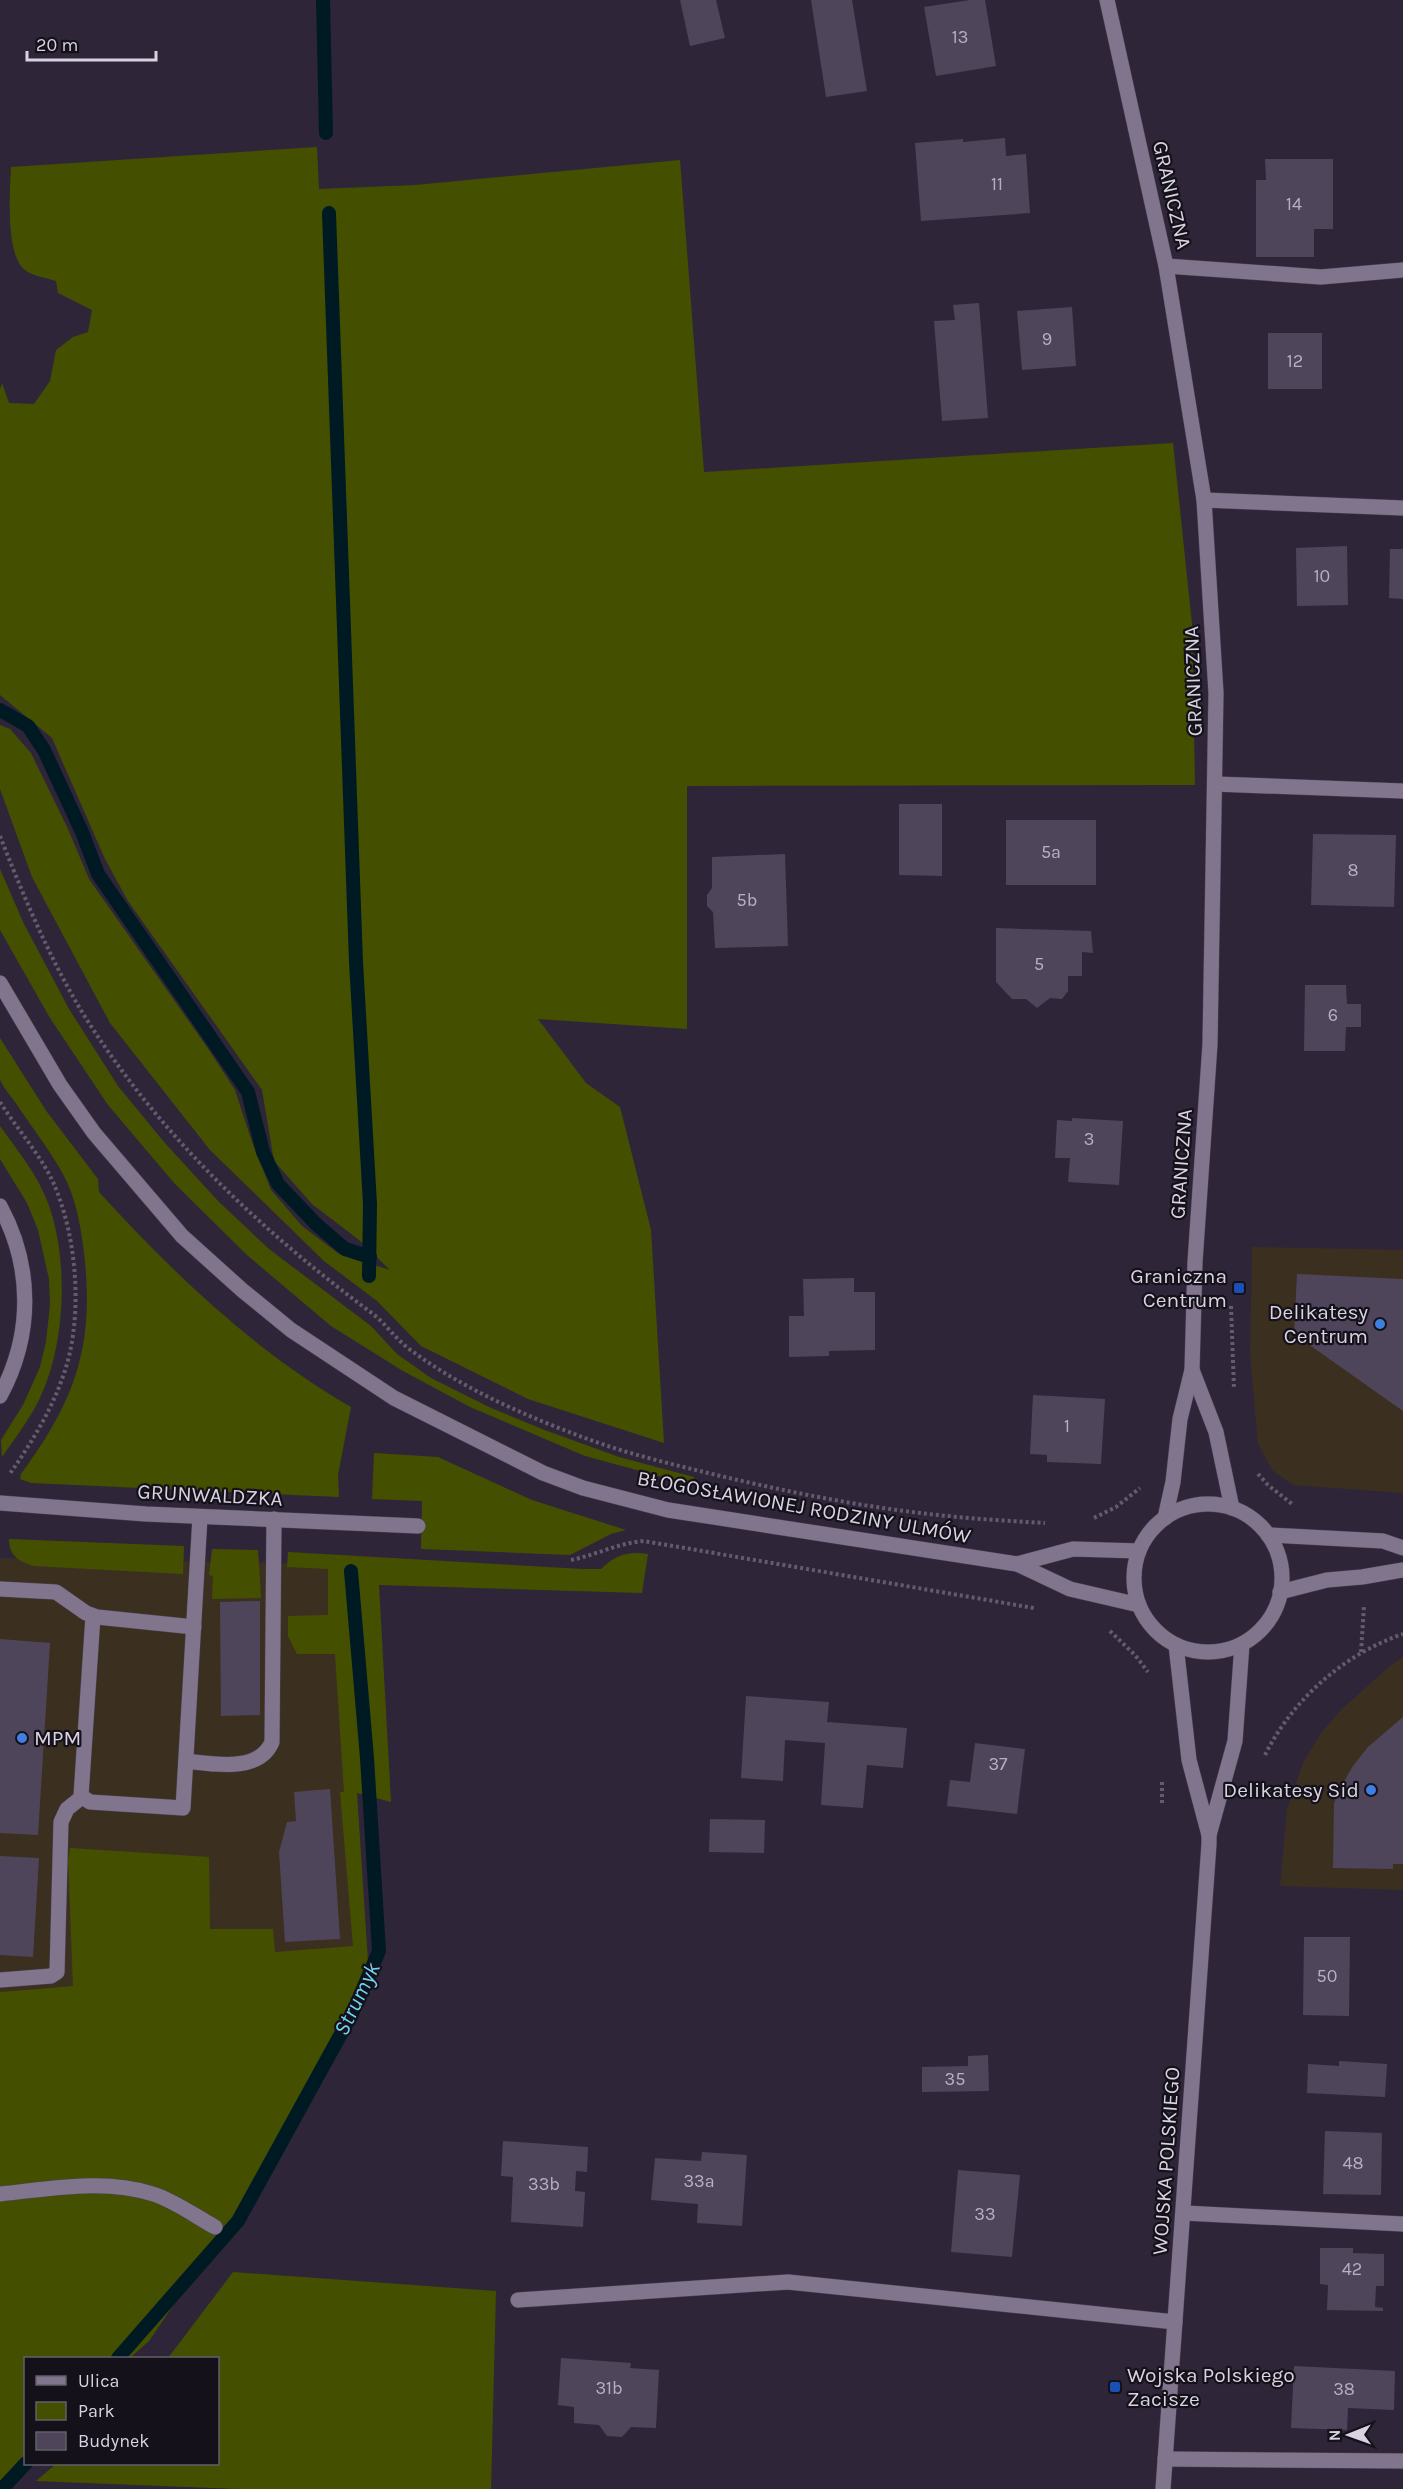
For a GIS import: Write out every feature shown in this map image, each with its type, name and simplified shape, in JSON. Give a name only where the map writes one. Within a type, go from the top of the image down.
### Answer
[{"type":"street","name":"GRANICZNA","points":[[1107,0],[1166,266],[1204,500],[1216,693],[1210,1044],[1195,1262],[1192,1370],[1180,1419],[1173,1482],[1165,1518]]},
{"type":"street","points":[[1166,266],[1321,277],[1403,270]]},
{"type":"street","points":[[1204,500],[1403,508]]},
{"type":"street","points":[[1215,784],[1403,791]]},
{"type":"street","name":"BŁOGOSŁAWIONEJ RODZINY ULMÓW","points":[[0,983],[60,1085],[94,1133],[182,1236],[291,1330],[394,1398],[543,1473],[583,1488],[668,1510],[1017,1564],[1071,1589],[1139,1605]]},
{"type":"street","points":[[0,1206],[12,1232],[21,1261],[26,1311],[16,1360],[0,1396]]},
{"type":"street","name":"GRANICZNA","points":[[1192,1370],[1216,1432],[1232,1508]]},
{"type":"street","name":"GRUNWALDZKA","points":[[0,1503],[200,1516],[418,1526]]},
{"type":"street","points":[[1204,1504],[1232,1508],[1252,1519],[1268,1535],[1276,1549],[1281,1566],[1278,1604],[1269,1620],[1242,1644],[1226,1650],[1209,1652],[1176,1645],[1154,1628],[1139,1605],[1134,1578],[1139,1551],[1149,1533],[1165,1518],[1190,1506],[1204,1504]]},
{"type":"street","points":[[93,1616],[82,1797],[90,1802],[183,1808],[200,1516]]},
{"type":"street","points":[[186,1761],[218,1764],[245,1762],[266,1753],[272,1742],[274,1725],[274,1519]]},
{"type":"street","points":[[1268,1535],[1383,1542],[1403,1548]]},
{"type":"street","name":"BŁOGOSŁAWIONEJ RODZINY ULMÓW","points":[[1017,1564],[1073,1549],[1139,1551]]},
{"type":"street","points":[[1280,1592],[1327,1580],[1403,1570]]},
{"type":"street","points":[[0,1588],[56,1592],[93,1616],[194,1627]]},
{"type":"street","name":"WOJSKA POLSKIEGO","points":[[1163,2489],[1209,1836],[1235,1740],[1242,1644]]},
{"type":"street","name":"WOJSKA POLSKIEGO","points":[[1176,1645],[1189,1760],[1209,1836]]},
{"type":"street","points":[[0,1980],[51,1976],[57,1971],[61,1822],[67,1809],[82,1797]]},
{"type":"street","points":[[0,2194],[81,2187],[125,2188],[160,2196],[215,2227]]},
{"type":"street","points":[[1184,2212],[1403,2224]]},
{"type":"street","points":[[518,2300],[788,2282],[1175,2322]]},
{"type":"street","points":[[1165,2459],[1403,2461]]},
{"type":"path","points":[[0,836],[48,947],[81,1009],[113,1058],[160,1118],[197,1160],[277,1240],[380,1319],[408,1348],[440,1371],[544,1422],[587,1439],[663,1462],[742,1481],[872,1506],[939,1515],[1051,1524]]},
{"type":"path","points":[[1232,1306],[1235,1396]]},
{"type":"path","points":[[1255,1470],[1268,1485],[1301,1509]]},
{"type":"path","points":[[1088,1521],[1122,1502],[1141,1488],[1145,1481]]},
{"type":"path","points":[[571,1560],[598,1554],[613,1546],[628,1542],[644,1541],[791,1568],[1044,1609]]},
{"type":"path","points":[[1361,1652],[1364,1600]]},
{"type":"path","points":[[1108,1630],[1135,1655],[1151,1678]]},
{"type":"path","points":[[1262,1760],[1275,1737],[1297,1708],[1322,1682],[1361,1652],[1403,1634]]},
{"type":"path","points":[[1162,1771],[1162,1806]]},
{"type":"shaded area","points":[[1252,1247],[1403,1250],[1403,1493],[1293,1485],[1272,1470],[1258,1444],[1255,1411],[1250,1353]]},
{"type":"shaded area","points":[[0,1558],[341,1564],[368,1962],[0,1992]]},
{"type":"shaded area","points":[[1403,1657],[1403,1890],[1280,1886],[1287,1809],[1303,1763],[1321,1733],[1342,1709]]},
{"type":"green space","points":[[317,147],[319,189],[415,185],[680,160],[704,472],[1173,443],[1192,624],[1195,785],[687,786],[687,1029],[538,1019],[586,1083],[620,1107],[651,1230],[664,1443],[528,1399],[421,1346],[377,1301],[324,1261],[210,1150],[110,1023],[32,877],[0,789],[0,725],[10,729],[31,753],[68,829],[89,879],[235,1090],[271,1190],[302,1226],[339,1254],[390,1270],[359,1240],[312,1204],[274,1161],[262,1090],[128,901],[105,859],[52,738],[0,695],[0,389],[2,383],[9,403],[34,404],[50,381],[56,350],[73,337],[88,332],[92,310],[58,293],[56,281],[28,272],[19,262],[14,251],[10,222],[11,167]]},
{"type":"green space","points":[[0,869],[24,924],[69,1009],[118,1086],[164,1142],[218,1201],[269,1249],[371,1326],[397,1354],[431,1378],[489,1407],[542,1429],[619,1457],[694,1477],[692,1485],[585,1456],[470,1407],[403,1371],[331,1326],[248,1256],[175,1184],[108,1105],[50,1018],[0,930]]},
{"type":"green space","points":[[0,1038],[47,1112],[98,1179],[99,1192],[127,1222],[186,1281],[248,1336],[315,1385],[351,1407],[338,1475],[339,1497],[31,1483],[20,1479],[68,1397],[83,1345],[87,1286],[81,1233],[71,1193],[52,1156],[1,1082]]},
{"type":"green space","points":[[0,1126],[27,1163],[44,1193],[55,1226],[62,1276],[59,1329],[48,1378],[35,1407],[2,1457],[1,1440],[23,1405],[40,1367],[46,1342],[50,1305],[49,1279],[38,1230],[27,1203],[0,1159]]},
{"type":"green space","points":[[374,1453],[438,1457],[532,1500],[626,1530],[611,1534],[570,1555],[421,1549],[422,1501],[372,1499]]},
{"type":"green space","points":[[9,1539],[184,1546],[183,1574],[33,1566],[13,1554]]},
{"type":"green space","points":[[212,1549],[258,1550],[261,1598],[212,1599],[213,1576],[209,1575]]},
{"type":"green space","points":[[288,1552],[583,1569],[601,1569],[617,1557],[628,1554],[648,1554],[642,1593],[379,1585],[391,1802],[357,1793],[368,1962],[363,2009],[245,2200],[149,2341],[131,2357],[24,2357],[24,2458],[0,2481],[0,1992],[73,1986],[68,1860],[70,1848],[209,1857],[210,1929],[273,1929],[275,1952],[353,1946],[340,1792],[344,1792],[335,1654],[297,1654],[288,1636],[288,1616],[328,1615],[328,1569],[287,1567]]},
{"type":"green space","points":[[233,2272],[496,2291],[491,2489],[238,2489],[36,2481],[55,2465],[219,2465],[219,2357],[169,2357]]},
{"type":"building","points":[[680,0],[716,0],[725,38],[690,46]]},
{"type":"building","points":[[811,0],[852,0],[867,91],[826,97]]},
{"type":"building","points":[[985,0],[996,66],[936,76],[924,7]]},
{"type":"building","points":[[1005,138],[1006,156],[1026,154],[1030,213],[921,221],[915,143]]},
{"type":"building","points":[[1265,159],[1333,159],[1333,229],[1314,229],[1314,257],[1256,257],[1256,180],[1266,180]]},
{"type":"building","points":[[979,303],[988,418],[942,421],[934,321],[955,320],[953,305]]},
{"type":"building","points":[[1072,307],[1076,366],[1022,370],[1017,311]]},
{"type":"building","points":[[1268,333],[1322,333],[1322,389],[1268,389]]},
{"type":"building","points":[[1347,546],[1348,605],[1297,606],[1296,548]]},
{"type":"building","points":[[1390,549],[1403,549],[1403,599],[1389,598]]},
{"type":"building","points":[[899,804],[942,804],[942,876],[899,875]]},
{"type":"building","points":[[1006,820],[1096,820],[1096,885],[1006,885]]},
{"type":"building","points":[[1313,834],[1396,835],[1394,907],[1311,905]]},
{"type":"building","points":[[785,854],[788,946],[715,948],[713,912],[707,906],[707,895],[712,888],[712,857]]},
{"type":"building","points":[[996,928],[1091,931],[1093,953],[1082,952],[1082,976],[1068,976],[1068,991],[1062,999],[1050,998],[1037,1008],[1026,999],[1012,999],[996,982]]},
{"type":"building","points":[[1305,985],[1346,985],[1347,1004],[1361,1004],[1361,1027],[1346,1027],[1345,1051],[1304,1051]]},
{"type":"building","points":[[1072,1118],[1123,1121],[1119,1185],[1068,1182],[1070,1158],[1055,1158],[1057,1120],[1072,1121]]},
{"type":"building","points":[[1297,1274],[1403,1279],[1403,1411],[1294,1334]]},
{"type":"building","points":[[854,1278],[854,1292],[875,1292],[875,1350],[829,1351],[829,1356],[789,1357],[789,1316],[804,1316],[803,1279]]},
{"type":"building","points":[[1033,1395],[1105,1399],[1101,1464],[1047,1462],[1047,1455],[1030,1454]]},
{"type":"building","points":[[260,1601],[260,1715],[221,1716],[220,1602]]},
{"type":"building","name":"MPM","points":[[0,1639],[50,1643],[38,1835],[0,1833]]},
{"type":"building","points":[[746,1696],[829,1702],[827,1722],[907,1728],[903,1768],[867,1765],[863,1808],[821,1805],[825,1743],[785,1740],[783,1781],[741,1778]]},
{"type":"building","name":"Delikatesy Sid","points":[[1403,1717],[1403,1864],[1393,1864],[1393,1869],[1333,1868],[1334,1803],[1342,1785],[1368,1747]]},
{"type":"building","points":[[975,1743],[1025,1749],[1017,1814],[947,1806],[950,1780],[970,1782]]},
{"type":"building","points":[[330,1789],[340,1939],[285,1942],[279,1852],[287,1822],[296,1821],[294,1792]]},
{"type":"building","points":[[710,1819],[765,1820],[764,1853],[709,1852]]},
{"type":"building","points":[[0,1856],[39,1858],[33,1957],[0,1955]]},
{"type":"building","points":[[1304,1937],[1350,1937],[1349,2016],[1303,2015]]},
{"type":"building","points":[[988,2055],[989,2091],[922,2092],[922,2067],[968,2066],[968,2056]]},
{"type":"building","points":[[1339,2061],[1387,2064],[1385,2097],[1307,2093],[1308,2064],[1339,2066]]},
{"type":"building","points":[[1325,2131],[1382,2133],[1381,2195],[1323,2194]]},
{"type":"building","points":[[503,2141],[588,2147],[587,2172],[576,2171],[575,2191],[585,2192],[583,2227],[511,2222],[513,2177],[501,2176]]},
{"type":"building","points":[[702,2152],[747,2155],[742,2226],[697,2223],[698,2204],[651,2200],[655,2158],[701,2161]]},
{"type":"building","points":[[958,2170],[1020,2175],[1012,2257],[951,2252]]},
{"type":"building","points":[[1320,2248],[1353,2248],[1353,2253],[1384,2254],[1384,2286],[1376,2286],[1375,2307],[1383,2308],[1383,2311],[1327,2310],[1328,2285],[1320,2284]]},
{"type":"building","points":[[561,2358],[631,2363],[630,2368],[659,2370],[656,2428],[631,2427],[622,2437],[607,2436],[599,2425],[574,2423],[574,2407],[558,2405]]},
{"type":"building","points":[[1294,2366],[1395,2371],[1394,2410],[1348,2408],[1347,2430],[1291,2428]]},
{"type":"waterway","points":[[323,0],[326,133]]},
{"type":"waterway","points":[[329,213],[356,962],[370,1204],[369,1276]]},
{"type":"waterway","points":[[0,710],[28,726],[44,750],[82,832],[98,874],[248,1092],[263,1152],[278,1184],[316,1224],[345,1249],[370,1257]]},
{"type":"waterway","name":"Strumyk","points":[[119,2357],[238,2221],[353,2012],[379,1951],[367,1758],[351,1571]]},
{"type":"waterway","name":"Strumyk","points":[[2,2489],[24,2465]]},
{"type":"place","name":"Graniczna Centrum","points":[[1239,1288]]},
{"type":"place","name":"Delikatesy Centrum","points":[[1380,1324]]},
{"type":"place","name":"MPM","points":[[22,1738]]},
{"type":"place","name":"Delikatesy Sid","points":[[1371,1790]]},
{"type":"place","name":"Wojska Polskiego Zacisze","points":[[1115,2387]]}]
